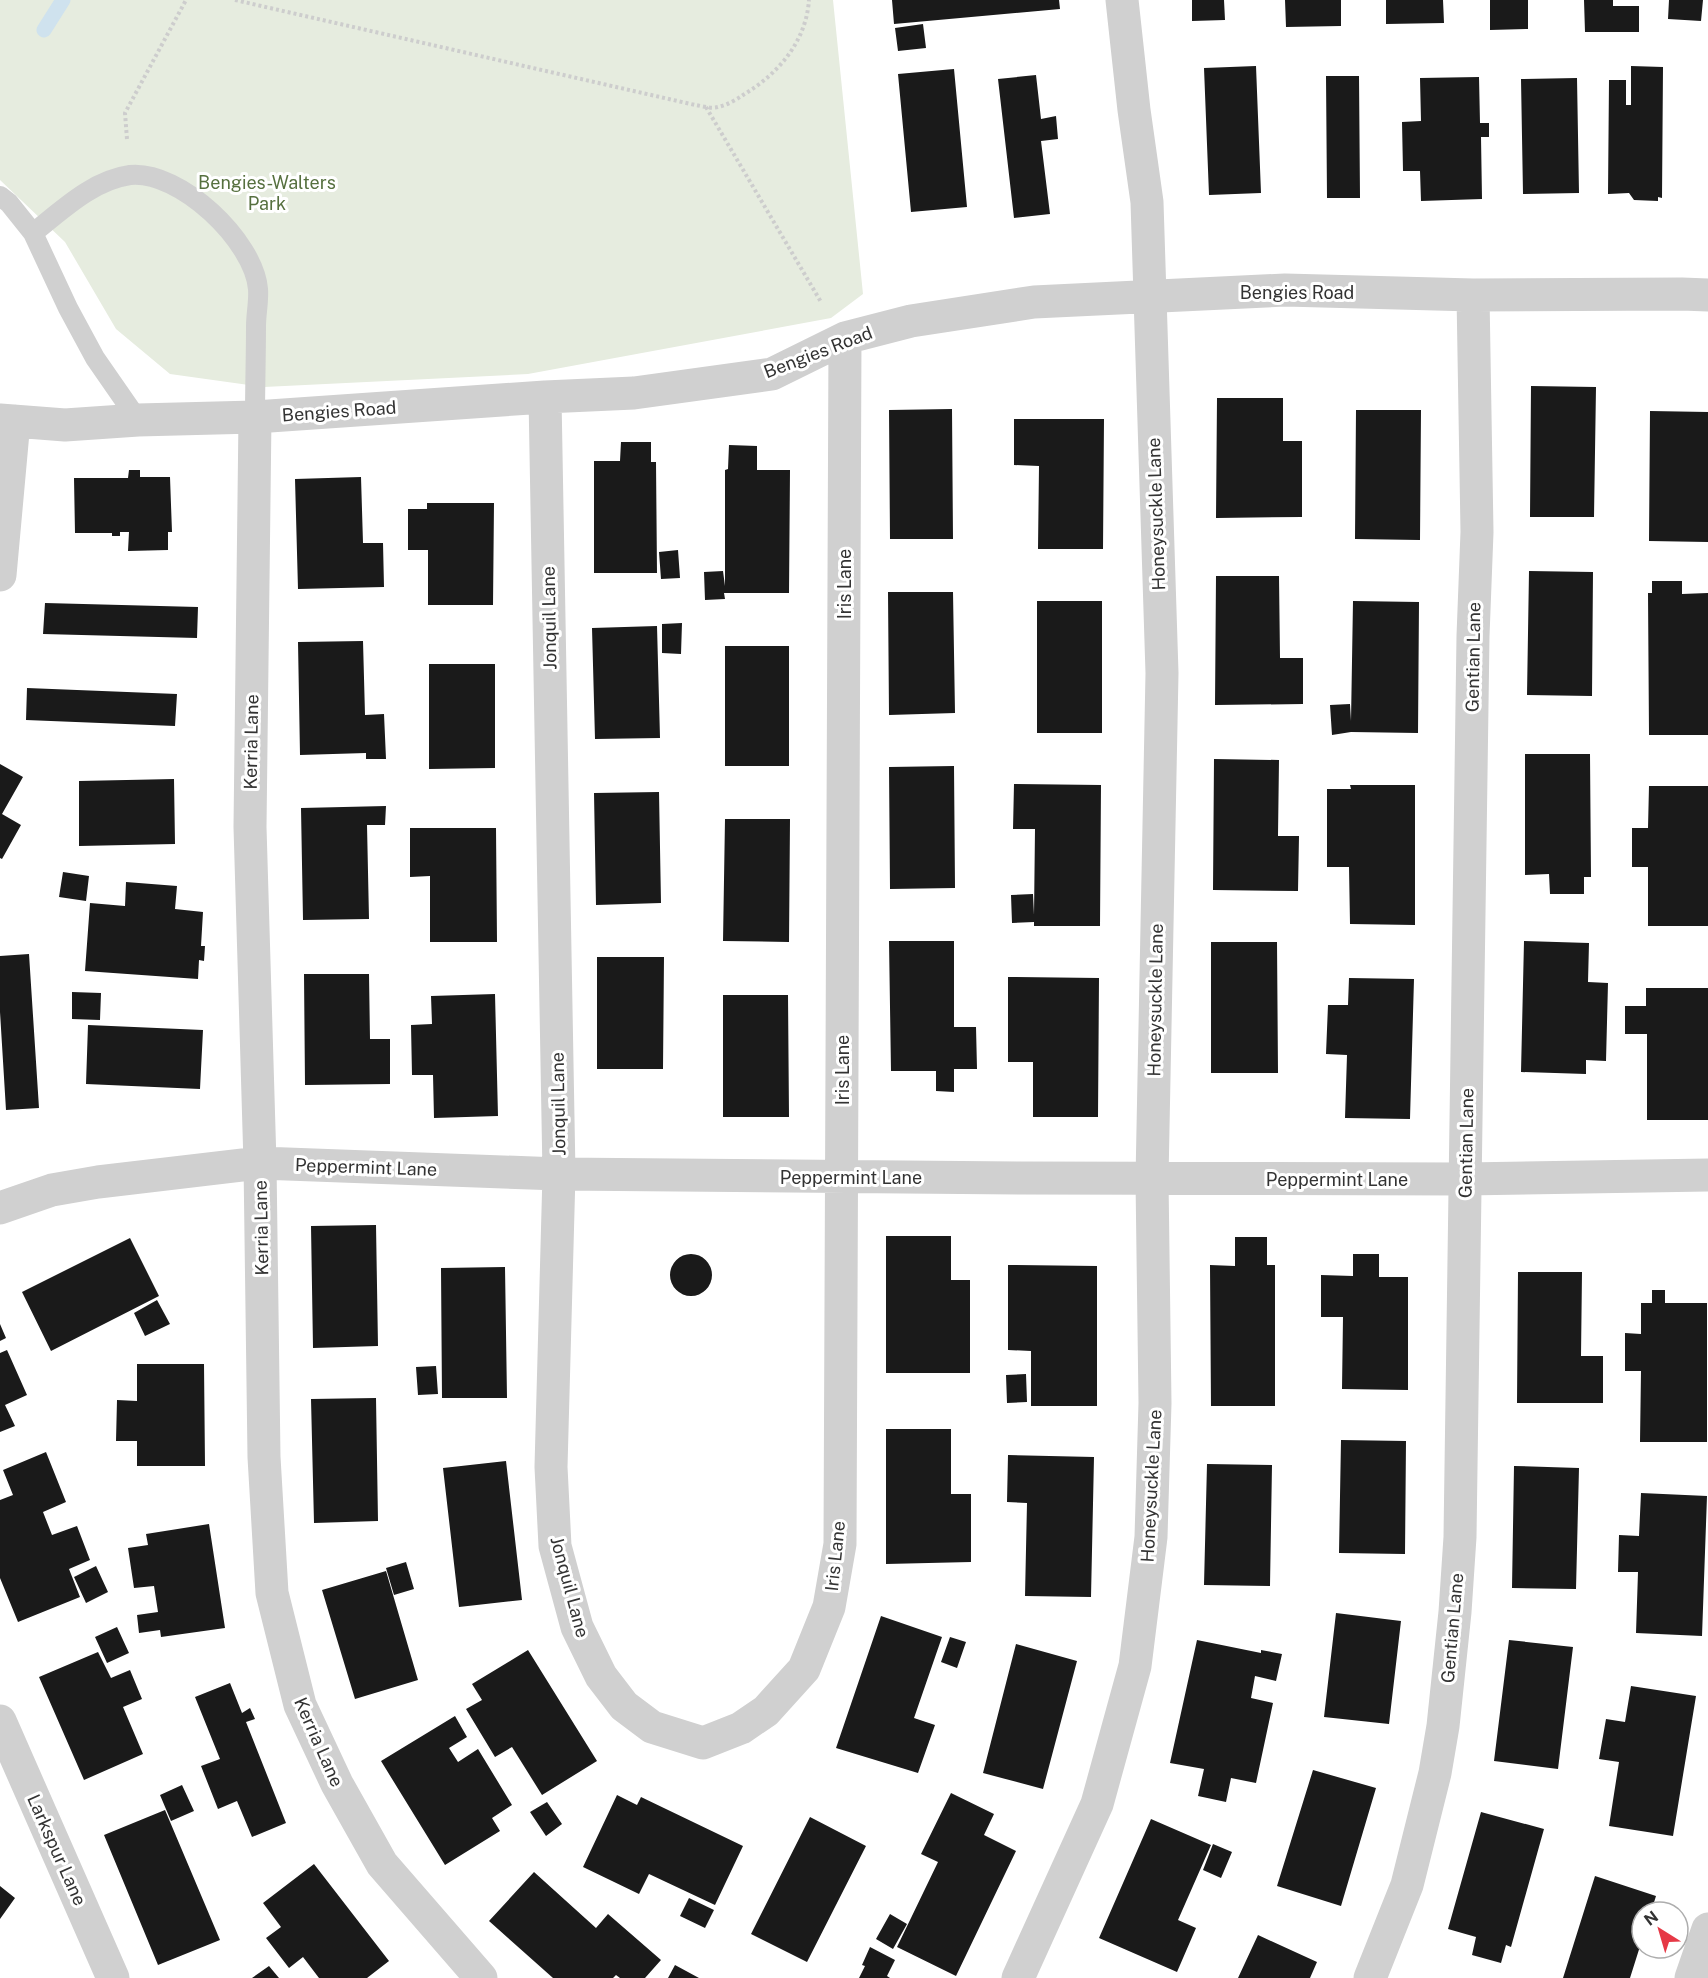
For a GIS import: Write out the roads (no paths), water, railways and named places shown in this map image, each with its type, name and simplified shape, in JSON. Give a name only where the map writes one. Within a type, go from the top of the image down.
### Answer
[{"type":"street","name":"Honeysuckle Lane","points":[[1018,1978],[1097,1804],[1135,1666],[1151,1526],[1155,1402],[1152,1179],[1161,673],[1147,202],[1122,0]]},
{"type":"street","name":"Bengies Road","points":[[7,420],[65,425],[138,420],[255,417],[634,393],[772,374],[845,338],[911,321],[1034,302],[1285,290],[1473,295],[1708,295]]},
{"type":"street","name":"Gentian Lane","points":[[1370,1978],[1407,1885],[1435,1773],[1443,1726],[1460,1537],[1473,636],[1477,532],[1473,295]]},
{"type":"street","name":"Iris Lane","points":[[703,1743],[741,1728],[766,1712],[804,1669],[829,1607],[840,1544],[845,338]]},
{"type":"street","name":"Jonquil Lane","points":[[545,397],[559,1174],[551,1467],[555,1546],[577,1627],[601,1676],[624,1706],[652,1727],[703,1743]]},
{"type":"street","name":"Kerria Lane","points":[[255,417],[250,827],[260,1163],[264,1457],[272,1593],[300,1705],[337,1784],[382,1864],[481,1978]]},
{"type":"street","points":[[0,575],[7,420]]},
{"type":"street","name":"Peppermint Lane","points":[[0,1208],[52,1190],[98,1182],[260,1163],[559,1174],[1152,1179],[1465,1179],[1708,1175]]},
{"type":"street","name":"Larkspur Lane","points":[[0,1721],[113,1978]]},
{"type":"street","points":[[1691,1978],[1708,1929]]},
{"type":"lane","points":[[33,233],[70,204],[104,182],[131,175],[150,176],[172,184],[196,198],[221,222],[237,242],[251,266],[258,288],[255,417]]},
{"type":"lane","points":[[0,196],[9,203],[33,233],[68,308],[95,358],[138,420]]},
{"type":"waterway","points":[[44,30],[63,0]]},
{"type":"park label","name":"Bengies-Walters Park","points":[[267,192]]}]
